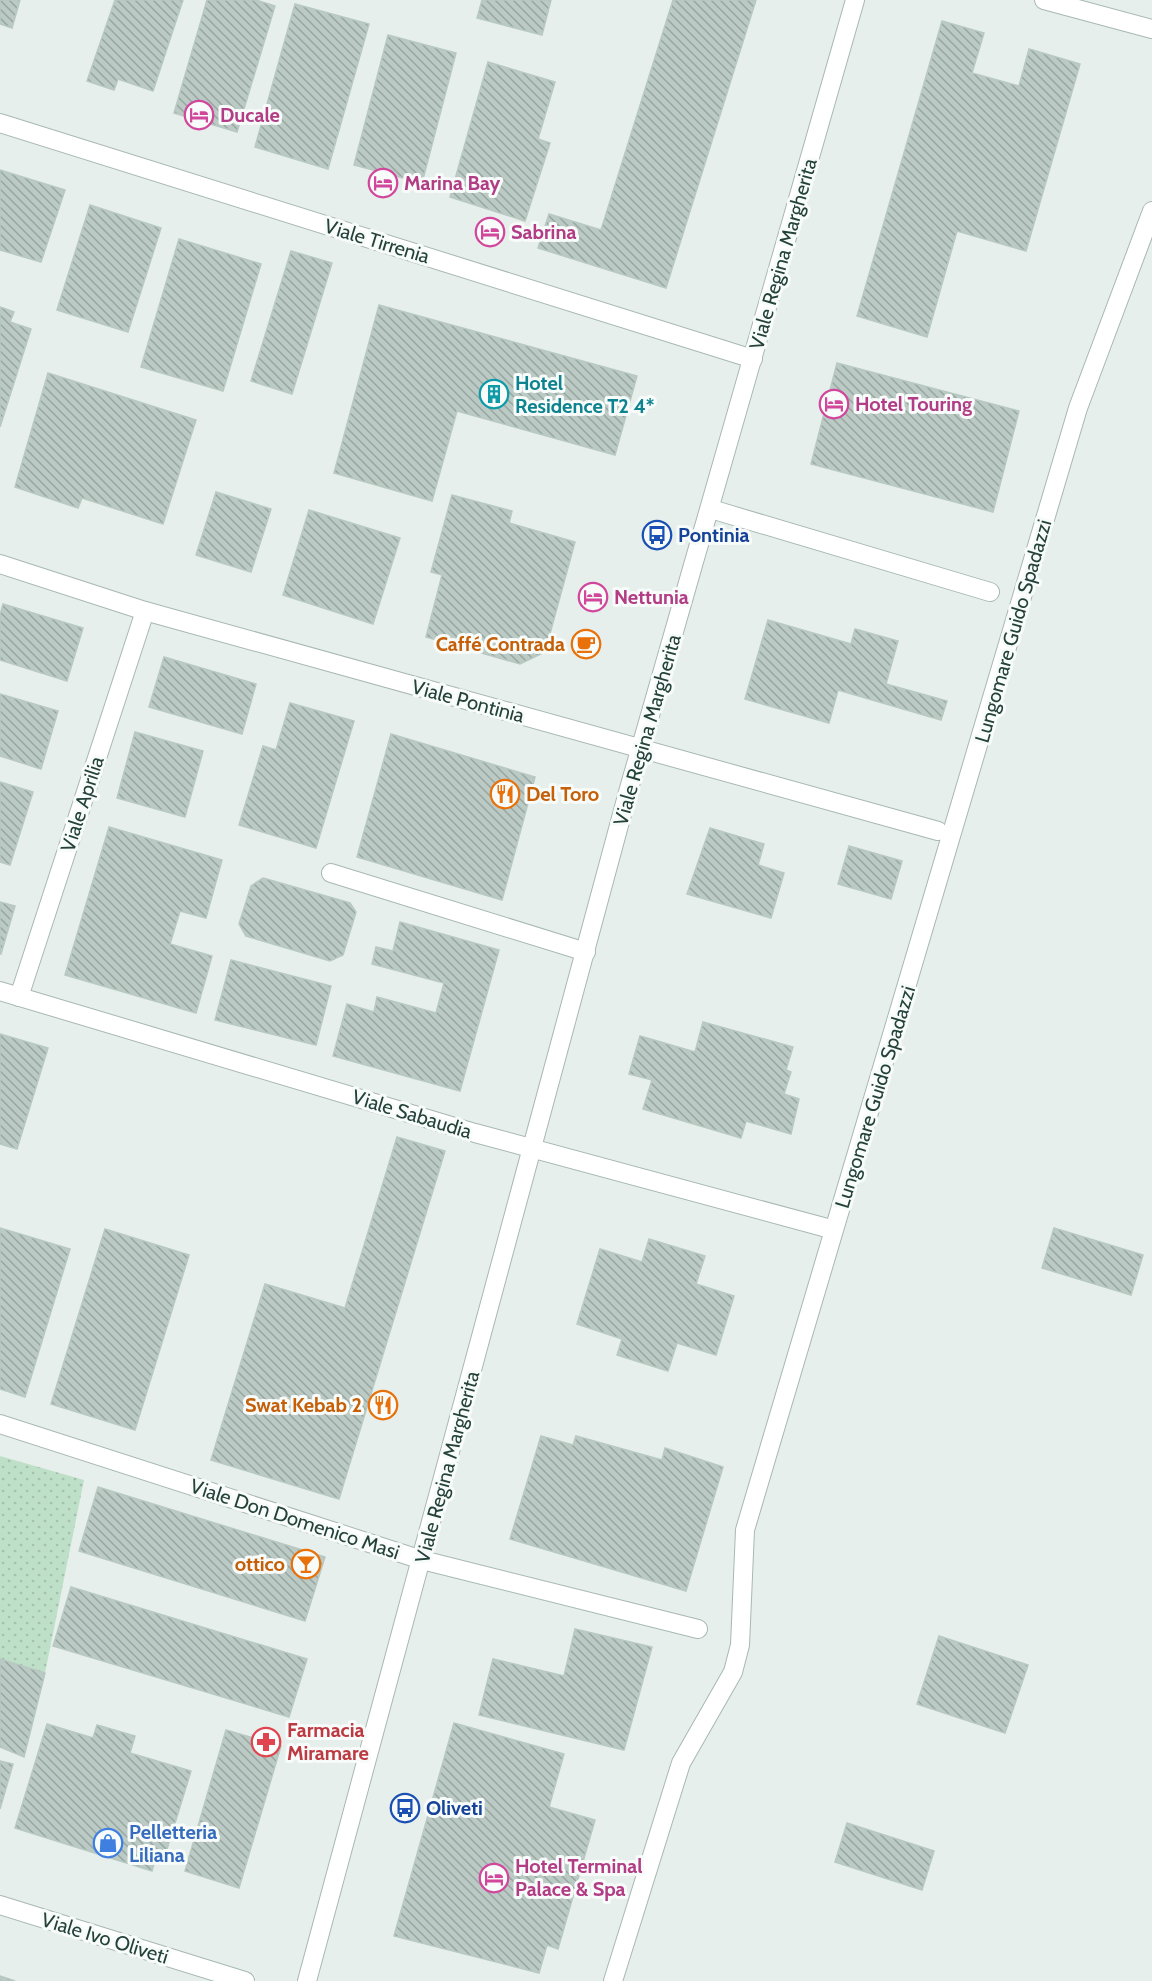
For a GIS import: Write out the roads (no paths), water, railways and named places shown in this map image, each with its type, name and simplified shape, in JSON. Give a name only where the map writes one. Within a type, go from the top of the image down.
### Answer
[{"type":"street","name":"Viale Regina Margherita","points":[[307,1981],[640,748],[711,509],[855,0]]},
{"type":"street","points":[[1044,0],[1152,29]]},
{"type":"street","name":"Viale Tirrenia","points":[[0,123],[753,359]]},
{"type":"street","name":"Lungomare Guido Spadazzi","points":[[614,1981],[681,1763],[733,1672],[740,1645],[745,1530],[1078,408],[1152,211]]},
{"type":"street","points":[[711,509],[990,592]]},
{"type":"street","name":"Viale Pontinia","points":[[0,564],[145,611],[938,831]]},
{"type":"street","name":"Viale Aprilia","points":[[19,997],[145,611]]},
{"type":"street","points":[[331,873],[586,952]]},
{"type":"street","name":"Viale Sabaudia","points":[[0,991],[533,1149],[827,1228]]},
{"type":"street","name":"Viale Don Domenico Masi","points":[[0,1424],[422,1560],[698,1629]]},
{"type":"street","name":"Viale Ivo Oliveti","points":[[0,1905],[245,1981]]},
{"type":"place","name":"Ducale","points":[[199,115]]},
{"type":"place","name":"Marina Bay","points":[[383,183]]},
{"type":"place","name":"Sabrina","points":[[490,232]]},
{"type":"place","name":"Hotel Residence T2 4*","points":[[494,394]]},
{"type":"place","name":"Hotel Touring","points":[[834,404]]},
{"type":"place","name":"Pontinia","points":[[657,535]]},
{"type":"place","name":"Nettunia","points":[[593,597]]},
{"type":"place","name":"Caffé Contrada","points":[[586,644]]},
{"type":"place","name":"Del Toro","points":[[505,794]]},
{"type":"place","name":"Swat Kebab 2","points":[[383,1405]]},
{"type":"place","name":"ottico","points":[[306,1564]]},
{"type":"place","name":"Farmacia Miramare","points":[[266,1742]]},
{"type":"place","name":"Oliveti","points":[[405,1808]]},
{"type":"place","name":"Pelletteria Liliana","points":[[108,1843]]},
{"type":"place","name":"Hotel Terminal Palace & Spa","points":[[494,1878]]}]
